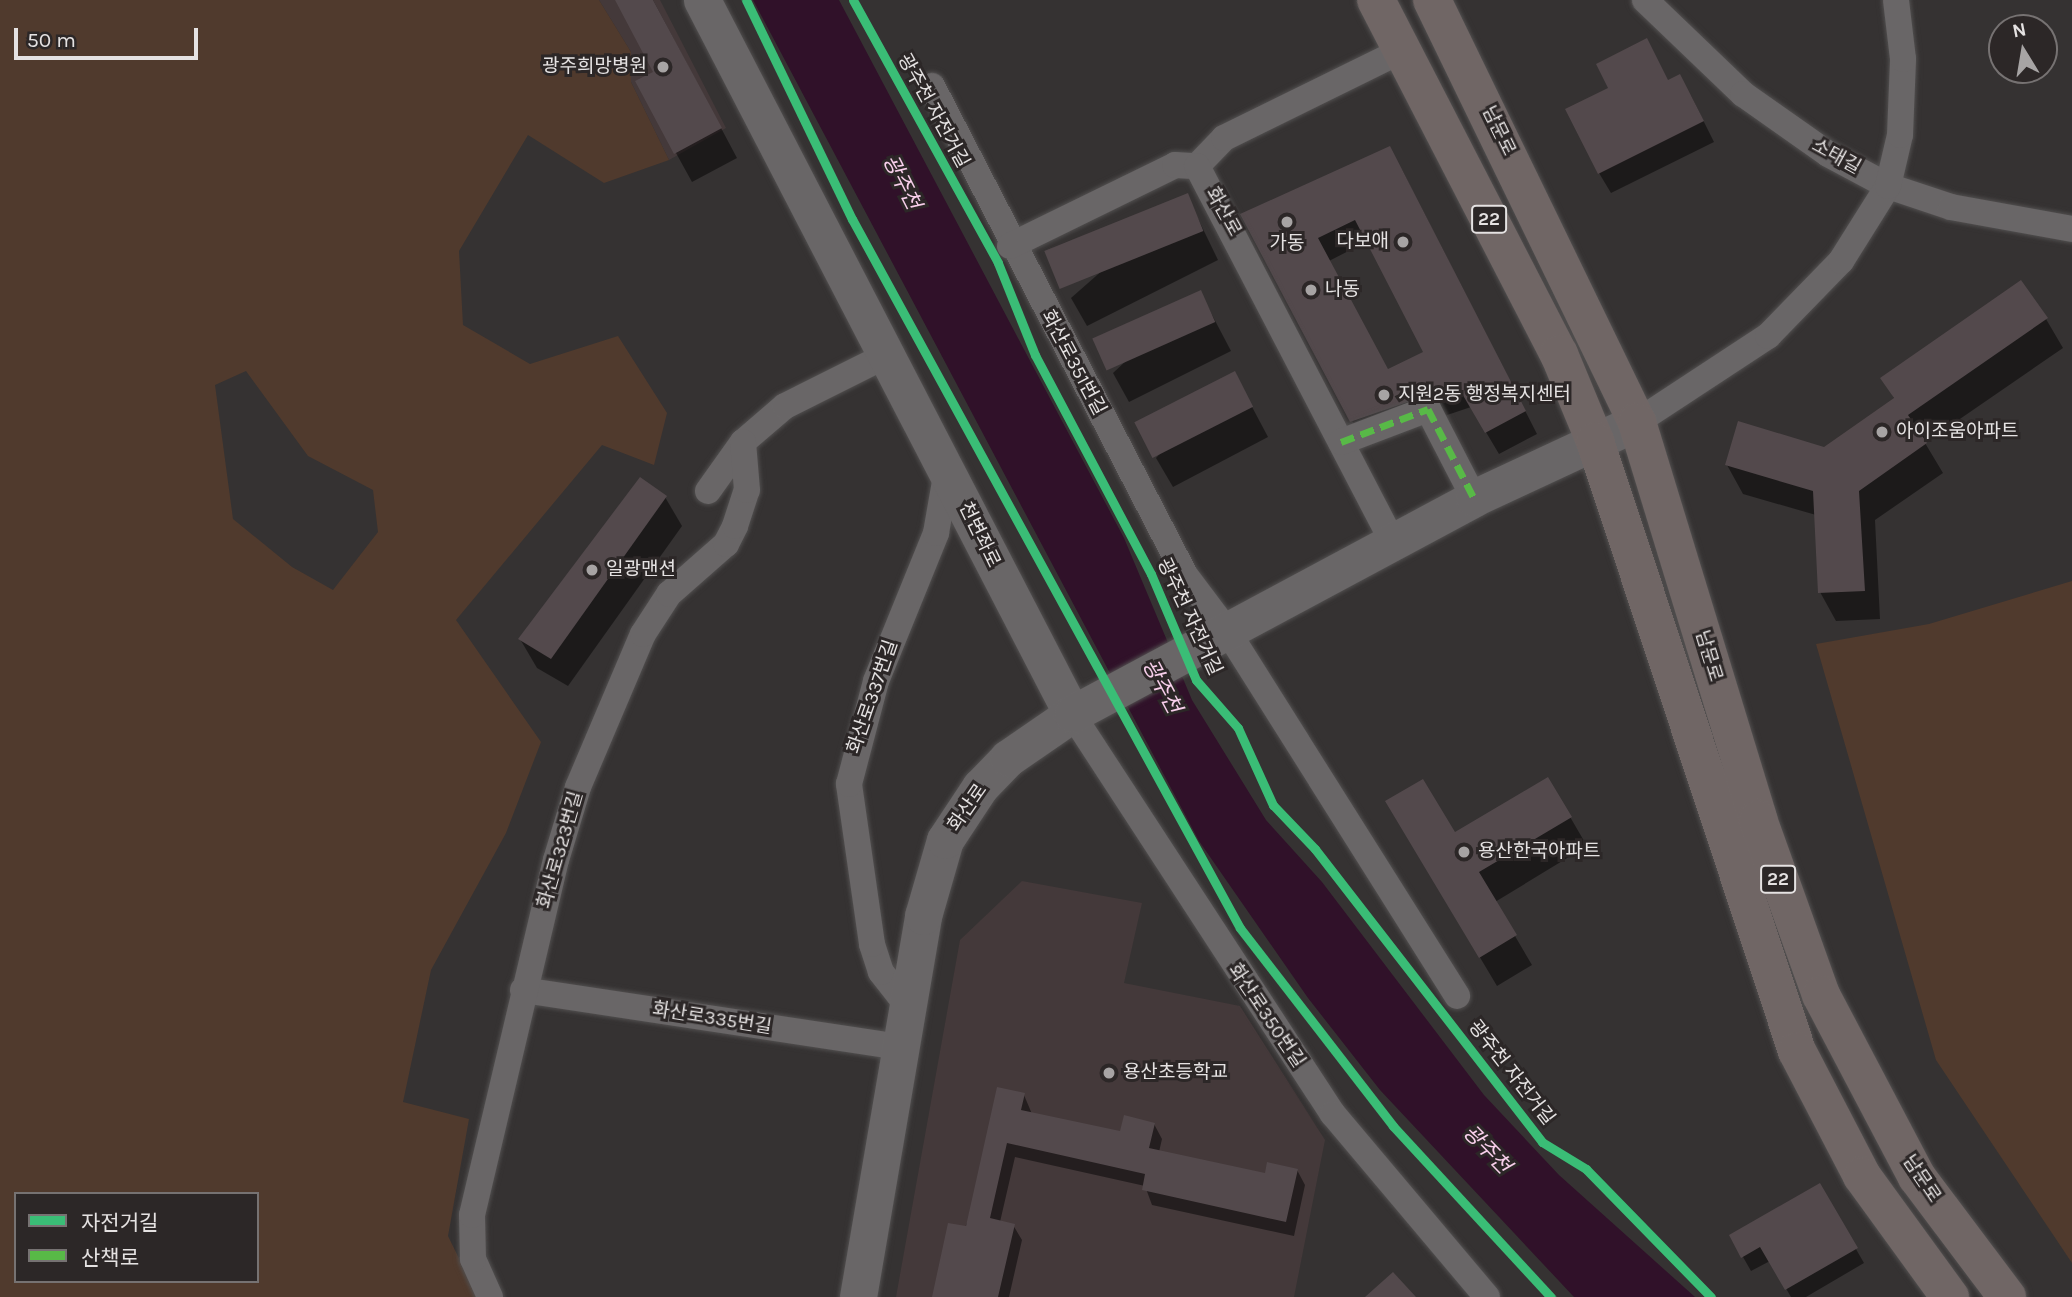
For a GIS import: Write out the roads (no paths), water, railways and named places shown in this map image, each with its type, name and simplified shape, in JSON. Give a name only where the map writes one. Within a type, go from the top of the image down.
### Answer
[{"type":"main road","name":"천변좌로","points":[[702,0],[885,356],[947,470],[1085,708]]},
{"type":"main road","name":"남문로","points":[[1376,0],[1559,354],[1595,441],[1797,1051],[1862,1175],[1950,1297]]},
{"type":"main road","name":"남문로","points":[[1433,0],[1637,422],[1758,819],[1821,995],[1917,1177],[2007,1297]]},
{"type":"main road","name":"화산로","points":[[858,1297],[906,1004],[935,868],[961,813],[1008,758],[1085,708],[1474,498],[1637,422]]},
{"type":"street","name":"소태길","points":[[1645,0],[1790,131],[1888,186],[1951,207],[2072,229]]},
{"type":"street","points":[[1637,422],[1733,362],[1792,316],[1841,261],[1888,186],[1900,122],[1896,0]]},
{"type":"street","points":[[1197,166],[1224,138],[1403,50]]},
{"type":"street","name":"화산로351번길","points":[[932,86],[1010,246],[1185,575],[1228,632],[1457,996]]},
{"type":"street","name":"화산로","points":[[1010,246],[1175,165],[1197,166],[1393,543]]},
{"type":"street","points":[[708,491],[743,443],[785,406],[885,356]]},
{"type":"street","points":[[1341,442],[1428,409],[1474,498]]},
{"type":"street","name":"화산로323번길","points":[[490,1297],[473,1259],[472,1215],[523,990],[578,787],[621,679],[669,594],[726,544],[747,489],[743,443]]},
{"type":"street","name":"화산로337번길","points":[[906,1004],[881,972],[872,944],[849,784],[876,681],[936,533],[947,470]]},
{"type":"street","name":"화산로350번길","points":[[1085,708],[1333,1114],[1487,1297]]},
{"type":"street","name":"화산로335번길","points":[[523,990],[901,1047]]},
{"type":"water","name":"광주천","points":[[753,0],[839,0],[1124,538],[1192,700],[1266,820],[1322,882],[1484,1095],[1559,1175],[1695,1297],[1574,1297],[1380,1090],[1308,998],[1199,841]]},
{"type":"place","name":"광주희망병원","points":[[663,67]]},
{"type":"place","name":"가동","points":[[1287,222]]},
{"type":"place","name":"다보애","points":[[1403,242]]},
{"type":"place","name":"나동","points":[[1311,290]]},
{"type":"place","name":"지원2동 행정복지센터","points":[[1384,395]]},
{"type":"place","name":"아이조움아파트","points":[[1882,432]]},
{"type":"place","name":"일광맨션","points":[[592,570]]},
{"type":"place","name":"용산한국아파트","points":[[1464,852]]},
{"type":"place","name":"용산초등학교","points":[[1109,1073]]}]
